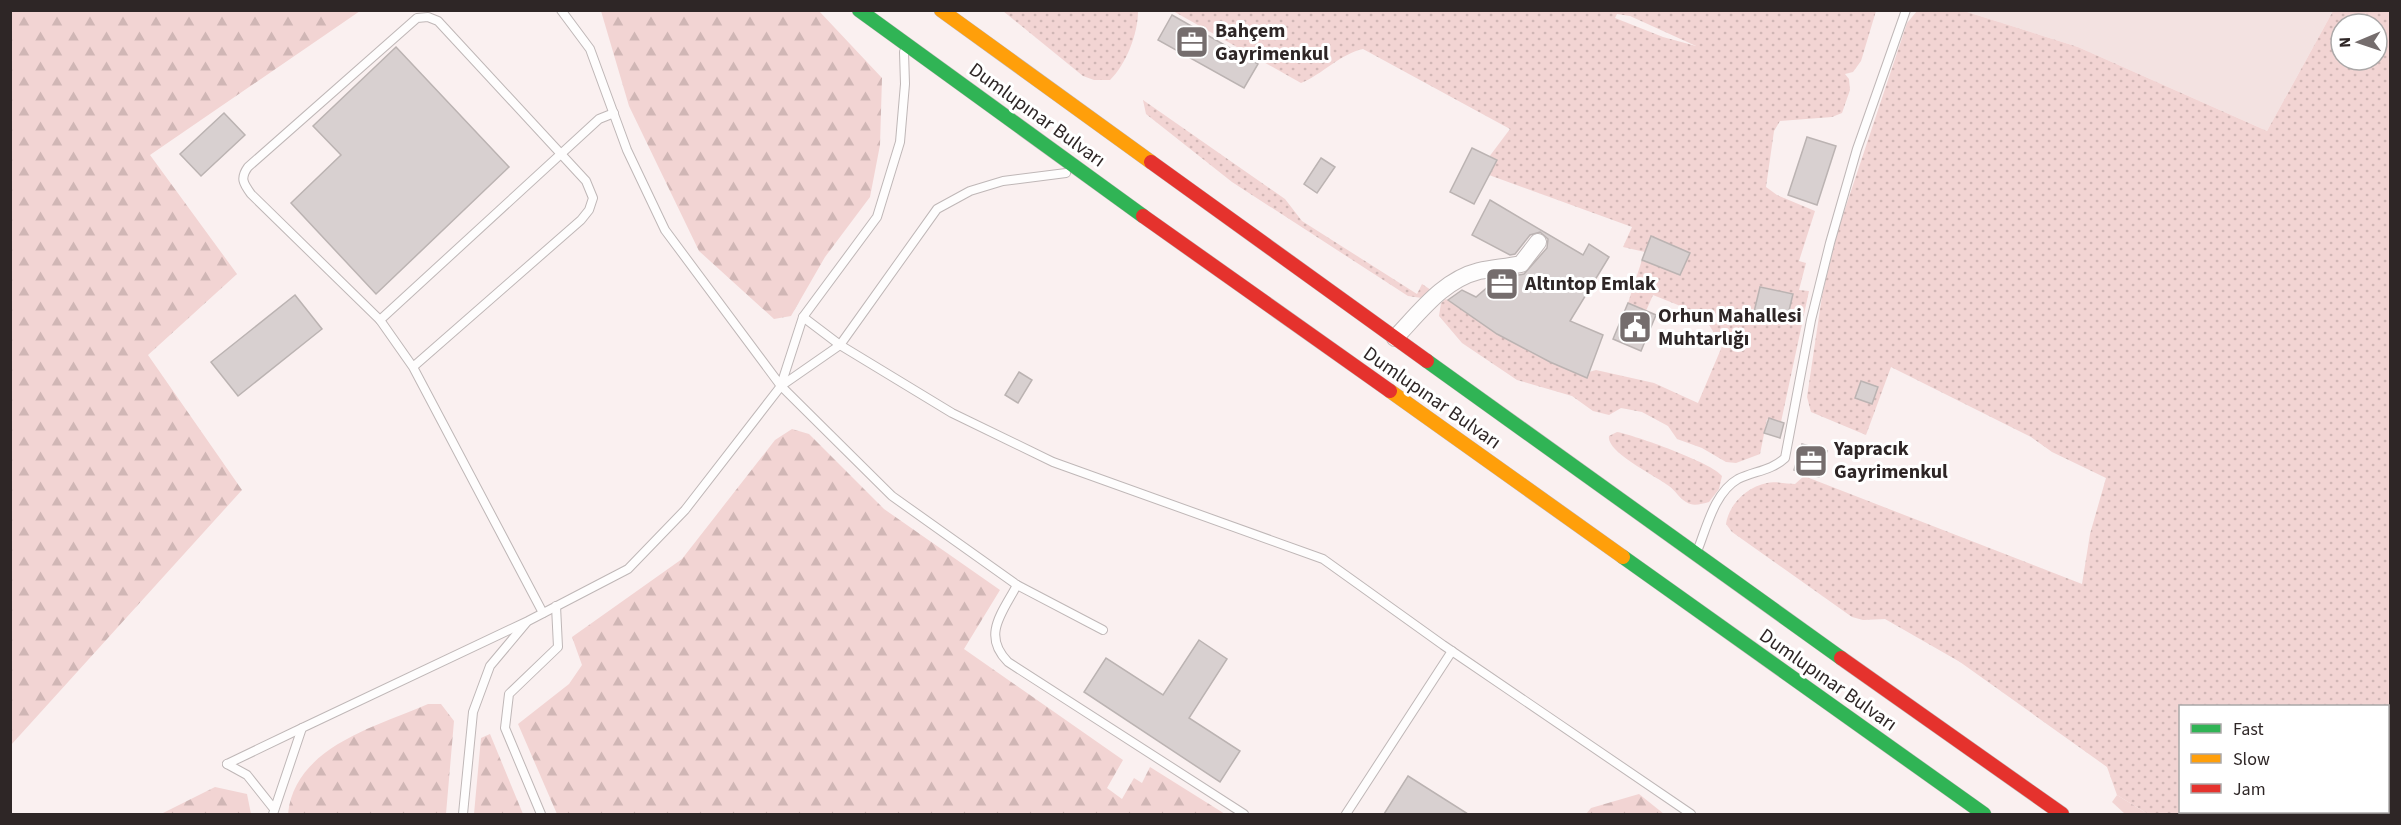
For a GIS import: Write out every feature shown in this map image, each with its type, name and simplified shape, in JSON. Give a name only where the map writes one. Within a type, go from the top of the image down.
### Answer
[{"type":"highway","name":"Dumlupınar Bulvarı","points":[[859,10],[1080,171],[1984,814]]},
{"type":"highway","name":"Dumlupınar Bulvarı","points":[[941,10],[1696,555],[2062,814]]},
{"type":"street","points":[[1395,338],[1437,293],[1463,277],[1478,271],[1521,264],[1538,242]]},
{"type":"lane","points":[[561,10],[590,49],[627,150],[666,230],[781,386],[892,496],[1017,585],[1103,630]]},
{"type":"lane","points":[[1696,555],[1726,487],[1738,479],[1778,465],[1785,458],[1811,320],[1830,243],[1857,149],[1906,10]]},
{"type":"lane","points":[[413,367],[589,210],[593,198],[586,181],[438,21],[428,17],[417,18],[248,166],[243,173],[243,183],[251,194],[380,320],[413,367],[543,613]]},
{"type":"lane","points":[[781,386],[803,317],[877,217],[900,142],[906,84],[903,42]]},
{"type":"lane","points":[[380,320],[599,119],[614,113]]},
{"type":"lane","points":[[274,812],[247,775],[227,764],[528,621],[628,569],[685,510],[781,386],[840,345],[937,209],[970,191],[1003,181],[1080,171]]},
{"type":"lane","points":[[803,317],[840,345],[952,414],[1053,462],[1323,559],[1452,651],[1691,814]]},
{"type":"lane","points":[[1017,585],[994,629],[997,651],[1008,662],[1244,814]]},
{"type":"lane","points":[[541,814],[505,728],[510,694],[558,647],[556,606]]},
{"type":"lane","points":[[463,814],[473,712],[490,666],[528,621]]},
{"type":"lane","points":[[1346,814],[1452,651]]},
{"type":"lane","points":[[274,812],[302,728]]},
{"type":"shaded area","points":[[1964,11],[2333,11],[2329,12],[2329,18],[2267,131],[2078,47]]},
{"type":"green space","points":[[11,10],[360,11],[150,155],[237,274],[148,355],[242,490],[11,745]]},
{"type":"green space","points":[[601,11],[819,11],[882,78],[880,145],[870,197],[825,257],[791,316],[774,319],[699,251],[629,106]]},
{"type":"green space","points":[[1003,11],[1138,11],[1133,39],[1121,66],[1110,80],[1094,80],[1083,76]]},
{"type":"green space","points":[[1173,11],[1876,11],[1861,61],[1853,72],[1845,74],[1849,79],[1850,90],[1842,113],[1832,117],[1780,121],[1774,131],[1766,187],[1777,195],[1815,211],[1799,261],[1806,263],[1799,290],[1809,291],[1781,422],[1767,419],[1760,454],[1736,463],[1726,462],[1702,448],[1677,439],[1668,426],[1642,412],[1621,408],[1609,415],[1593,411],[1572,396],[1517,380],[1462,343],[1439,316],[1441,303],[1446,299],[1497,334],[1587,377],[1589,372],[1596,370],[1654,383],[1698,403],[1726,337],[1714,333],[1703,315],[1653,295],[1646,311],[1628,303],[1642,260],[1680,275],[1689,252],[1651,237],[1645,252],[1623,247],[1632,227],[1489,175],[1497,161],[1489,157],[1510,129],[1363,49],[1347,55],[1301,83]],"holes":[[[1617,14],[1630,16],[1696,46],[1663,37],[1615,18]],[[1760,287],[1793,294],[1787,319],[1755,312]]]},
{"type":"green space","points":[[1917,11],[1964,11],[2078,47],[2267,131],[2329,18],[2329,72],[2389,72],[2389,12],[2332,12],[2390,11],[2390,814],[2148,814],[2117,795],[2107,767],[1960,662],[1885,619],[1863,620],[1852,617],[1732,532],[1726,524],[1728,517],[1735,503],[1746,492],[1770,482],[1795,484],[1804,476],[2082,584],[2090,534],[2106,478],[2052,452],[2031,437],[1891,367],[1866,435],[1811,412],[1807,397],[1822,296],[1836,236],[1907,23]]},
{"type":"green space","points":[[1143,100],[1285,199],[1302,221],[1417,294],[1422,284],[1434,292],[1422,298],[1408,296],[1232,182],[1146,114]]},
{"type":"green space","points":[[792,429],[809,434],[884,509],[1000,590],[964,649],[1123,760],[1107,788],[1122,799],[1134,778],[1142,783],[1150,767],[1225,814],[557,814],[518,724],[569,684],[582,665],[572,637],[682,559],[775,440]]},
{"type":"green space","points":[[1617,432],[1689,457],[1716,470],[1722,476],[1719,489],[1709,502],[1689,504],[1669,486],[1615,449],[1609,436]]},
{"type":"green space","points":[[428,704],[441,704],[454,721],[446,814],[288,814],[294,791],[305,772],[321,756],[362,731]]},
{"type":"green space","points":[[490,734],[523,814],[474,814],[481,738]]},
{"type":"green space","points":[[215,787],[247,794],[251,814],[161,814]]},
{"type":"green space","points":[[1639,794],[1664,814],[1586,814],[1591,808]]},
{"type":"green space","points":[[2117,795],[2148,814],[2125,814],[2112,802]]},
{"type":"building","name":"Bahçem Gayrimenkul","points":[[1172,15],[1258,64],[1244,88],[1158,40]]},
{"type":"building","points":[[396,47],[509,167],[376,294],[291,203],[341,155],[313,126]]},
{"type":"building","points":[[224,113],[245,135],[201,176],[180,154]]},
{"type":"building","points":[[1807,137],[1836,146],[1817,205],[1788,195]]},
{"type":"building","points":[[1472,148],[1497,160],[1474,204],[1450,192]]},
{"type":"building","points":[[1321,158],[1335,167],[1317,193],[1304,184]]},
{"type":"building","points":[[1490,200],[1583,255],[1589,244],[1609,257],[1570,321],[1603,335],[1587,378],[1550,362],[1497,334],[1448,300],[1462,290],[1476,297],[1497,279],[1524,274],[1547,248],[1548,239],[1540,232],[1530,235],[1515,254],[1510,255],[1472,235]]},
{"type":"building","points":[[1651,236],[1690,253],[1680,275],[1642,260]]},
{"type":"building","points":[[1760,287],[1793,294],[1787,319],[1754,312]]},
{"type":"building","points":[[295,295],[322,329],[238,396],[211,362]]},
{"type":"building","name":"Orhun Mahallesi Muhtarlığı","points":[[1628,303],[1656,315],[1641,351],[1613,339]]},
{"type":"building","points":[[1019,372],[1032,380],[1018,403],[1005,395]]},
{"type":"building","points":[[1861,381],[1878,387],[1872,404],[1855,398]]},
{"type":"building","points":[[1769,418],[1784,423],[1780,438],[1764,433]]},
{"type":"building","name":"Yapracık Gayrimenkul","points":[[1802,444],[1827,451],[1819,477],[1794,470]]},
{"type":"building","points":[[1199,640],[1227,659],[1189,718],[1240,751],[1220,782],[1084,692],[1106,658],[1163,695]]},
{"type":"building","points":[[1408,776],[1468,814],[1384,814]]},
{"type":"traffic: fast","points":[[859,10],[1143,216]]},
{"type":"traffic: fast","points":[[1427,361],[1841,658]]},
{"type":"traffic: fast","points":[[1623,557],[1984,814]]},
{"type":"traffic: slow","points":[[941,10],[1151,162]]},
{"type":"traffic: slow","points":[[1390,391],[1623,557]]},
{"type":"traffic: jam","points":[[1151,162],[1427,361]]},
{"type":"traffic: jam","points":[[1143,216],[1390,391]]},
{"type":"traffic: jam","points":[[1841,658],[2062,814]]},
{"type":"place","name":"Bahçem Gayrimenkul","points":[[1192,42]]},
{"type":"place","name":"Altıntop Emlak","points":[[1502,284]]},
{"type":"place","name":"Orhun Mahallesi Muhtarlığı","points":[[1635,327]]},
{"type":"place","name":"Yapracık Gayrimenkul","points":[[1811,461]]}]
